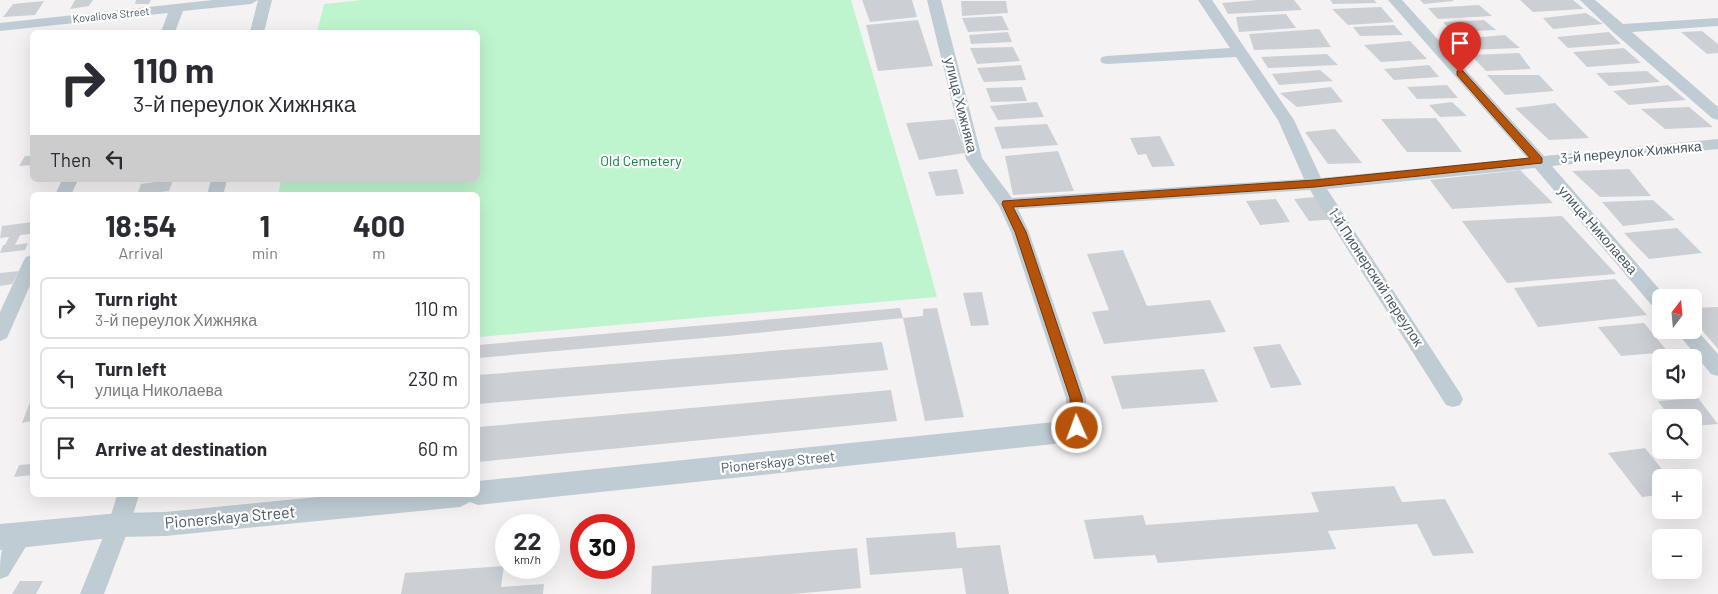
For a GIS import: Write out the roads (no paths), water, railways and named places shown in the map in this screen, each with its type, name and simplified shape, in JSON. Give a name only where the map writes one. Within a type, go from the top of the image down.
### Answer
[{"type":"street","name":"Kovaliova Street","points":[[0,27],[251,0]]},
{"type":"street","points":[[257,30],[265,0]]},
{"type":"street","name":"улица Хижняка","points":[[934,0],[974,159],[1007,204],[1020,232],[1076,398],[1077,428]]},
{"type":"street","name":"1-й Пионерский переулок","points":[[1205,0],[1286,120],[1315,184],[1453,399]]},
{"type":"street","name":"улица Николаева","points":[[1395,0],[1538,160],[1652,293]]},
{"type":"street","points":[[1587,0],[1718,116]]},
{"type":"street","points":[[169,30],[177,8]]},
{"type":"street","points":[[1618,28],[1718,22]]},
{"type":"street","points":[[1107,60],[1239,52]]},
{"type":"street","name":"3-й переулок Хижняка","points":[[1007,204],[1315,184],[1538,160],[1718,144]]},
{"type":"street","points":[[0,333],[30,266]]},
{"type":"street","points":[[1693,339],[1718,368]]},
{"type":"street","name":"Pionerskaya Street","points":[[480,493],[1044,434],[1077,428]]},
{"type":"street","points":[[92,594],[119,525],[127,497]]},
{"type":"street","name":"Pionerskaya Street","points":[[11,536],[119,525],[165,524],[440,497]]},
{"type":"street","points":[[0,568],[11,536]]},
{"type":"park label","name":"Old Cemetery","points":[[641,161]]}]
